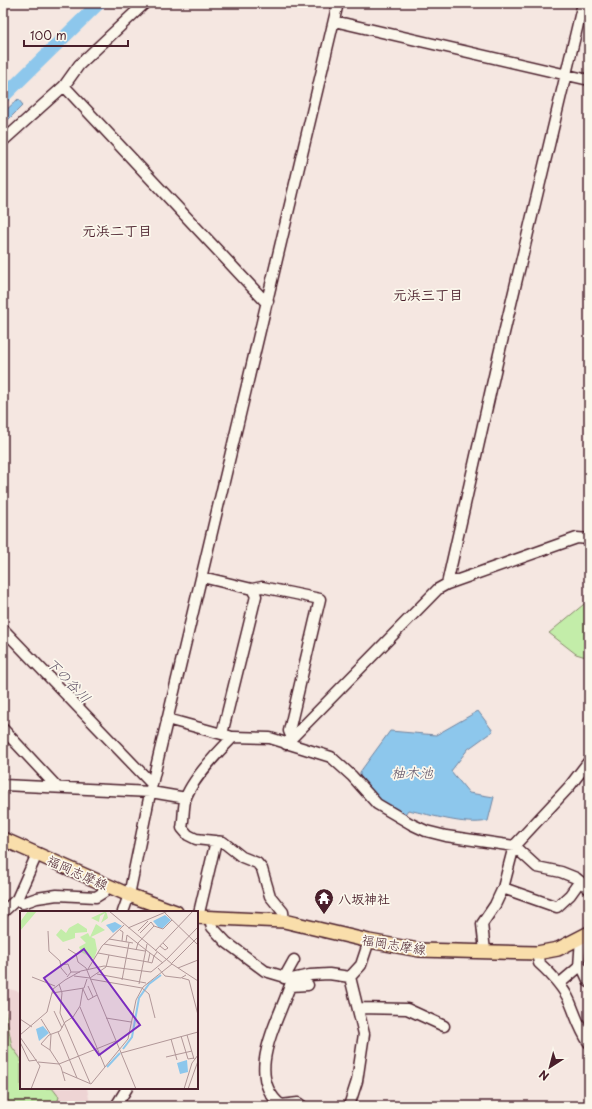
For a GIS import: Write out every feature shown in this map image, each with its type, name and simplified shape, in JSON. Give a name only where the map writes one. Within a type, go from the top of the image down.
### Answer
[{"type":"main road","name":"福岡志摩線","points":[[3,839],[129,895],[173,911]]},
{"type":"main road","name":"福岡志摩線","points":[[202,918],[284,920],[368,941],[419,950],[537,953],[558,949],[585,936]]},
{"type":"street","points":[[3,141],[64,86],[79,65],[145,3]]},
{"type":"street","points":[[123,911],[129,895],[167,719],[338,3]]},
{"type":"street","points":[[447,584],[499,354],[583,3]]},
{"type":"street","points":[[334,21],[589,80]]},
{"type":"street","points":[[64,86],[264,300],[268,301]]},
{"type":"street","points":[[289,741],[438,589],[447,584],[577,538],[589,539]]},
{"type":"street","points":[[202,577],[252,589],[262,587],[320,599],[289,741]]},
{"type":"street","points":[[222,734],[256,596],[252,589]]},
{"type":"street","points":[[3,629],[151,788]]},
{"type":"street","points":[[167,719],[233,738],[270,738],[289,741],[331,757],[352,776],[377,804],[426,831],[514,846],[537,867],[561,872],[586,884]]},
{"type":"street","points":[[3,729],[57,787]]},
{"type":"street","points":[[233,738],[217,754],[191,788],[186,798],[182,828],[188,835],[196,839],[223,842],[242,857],[257,863],[262,869],[270,896],[283,912],[284,920]]},
{"type":"street","points":[[485,952],[482,924],[503,888],[514,846],[569,787],[589,760]]},
{"type":"street","points":[[3,785],[151,788],[186,798]]},
{"type":"street","points":[[216,841],[202,918],[240,954],[265,971],[289,981],[308,985]]},
{"type":"street","points":[[3,912],[17,899],[37,854]]},
{"type":"street","points":[[503,888],[557,907],[570,894],[586,884]]},
{"type":"street","points":[[17,899],[22,903],[37,898],[57,895],[96,897],[104,892],[107,885]]},
{"type":"street","points":[[559,984],[579,967],[585,936]]},
{"type":"street","points":[[350,977],[361,965],[368,941]]},
{"type":"street","points":[[537,953],[538,963],[559,984],[570,1002],[578,1024],[589,1043]]},
{"type":"street","points":[[294,960],[289,981],[269,1037],[264,1082],[271,1096],[281,1106],[298,1103],[302,1106]]},
{"type":"street","points":[[579,967],[583,970],[589,982]]},
{"type":"street","points":[[289,981],[310,974],[329,974],[350,977]]},
{"type":"street","points":[[349,1106],[357,1081],[363,1040],[359,1008],[350,977]]},
{"type":"street","points":[[359,1008],[407,1009],[444,1026]]},
{"type":"street","points":[[116,1106],[126,1089]]},
{"type":"shaded area","points":[[3,957],[10,980],[9,989],[20,992],[20,1089],[87,1089],[90,1103],[76,1106],[3,1106]]},
{"type":"green space","points":[[589,600],[589,658],[576,654],[549,633]]},
{"type":"green space","points":[[3,998],[12,1047],[20,1058],[20,1089],[53,1089],[59,1097],[56,1106],[3,1106]]},
{"type":"water","points":[[18,99],[23,105],[3,125],[3,113]]},
{"type":"water","name":"柚木池","points":[[478,711],[493,731],[468,749],[451,771],[469,793],[494,797],[488,821],[458,821],[408,810],[405,814],[378,800],[360,776],[360,772],[390,731],[436,735]]},
{"type":"waterway","points":[[3,97],[99,3]]},
{"type":"place","name":"八坂神社","points":[[324,915]]},
{"type":"district","name":"元浜二丁目","points":[[117,230]]},
{"type":"district","name":"元浜三丁目","points":[[428,294]]},
{"type":"water label","name":"下の谷川","points":[[69,680]]}]
